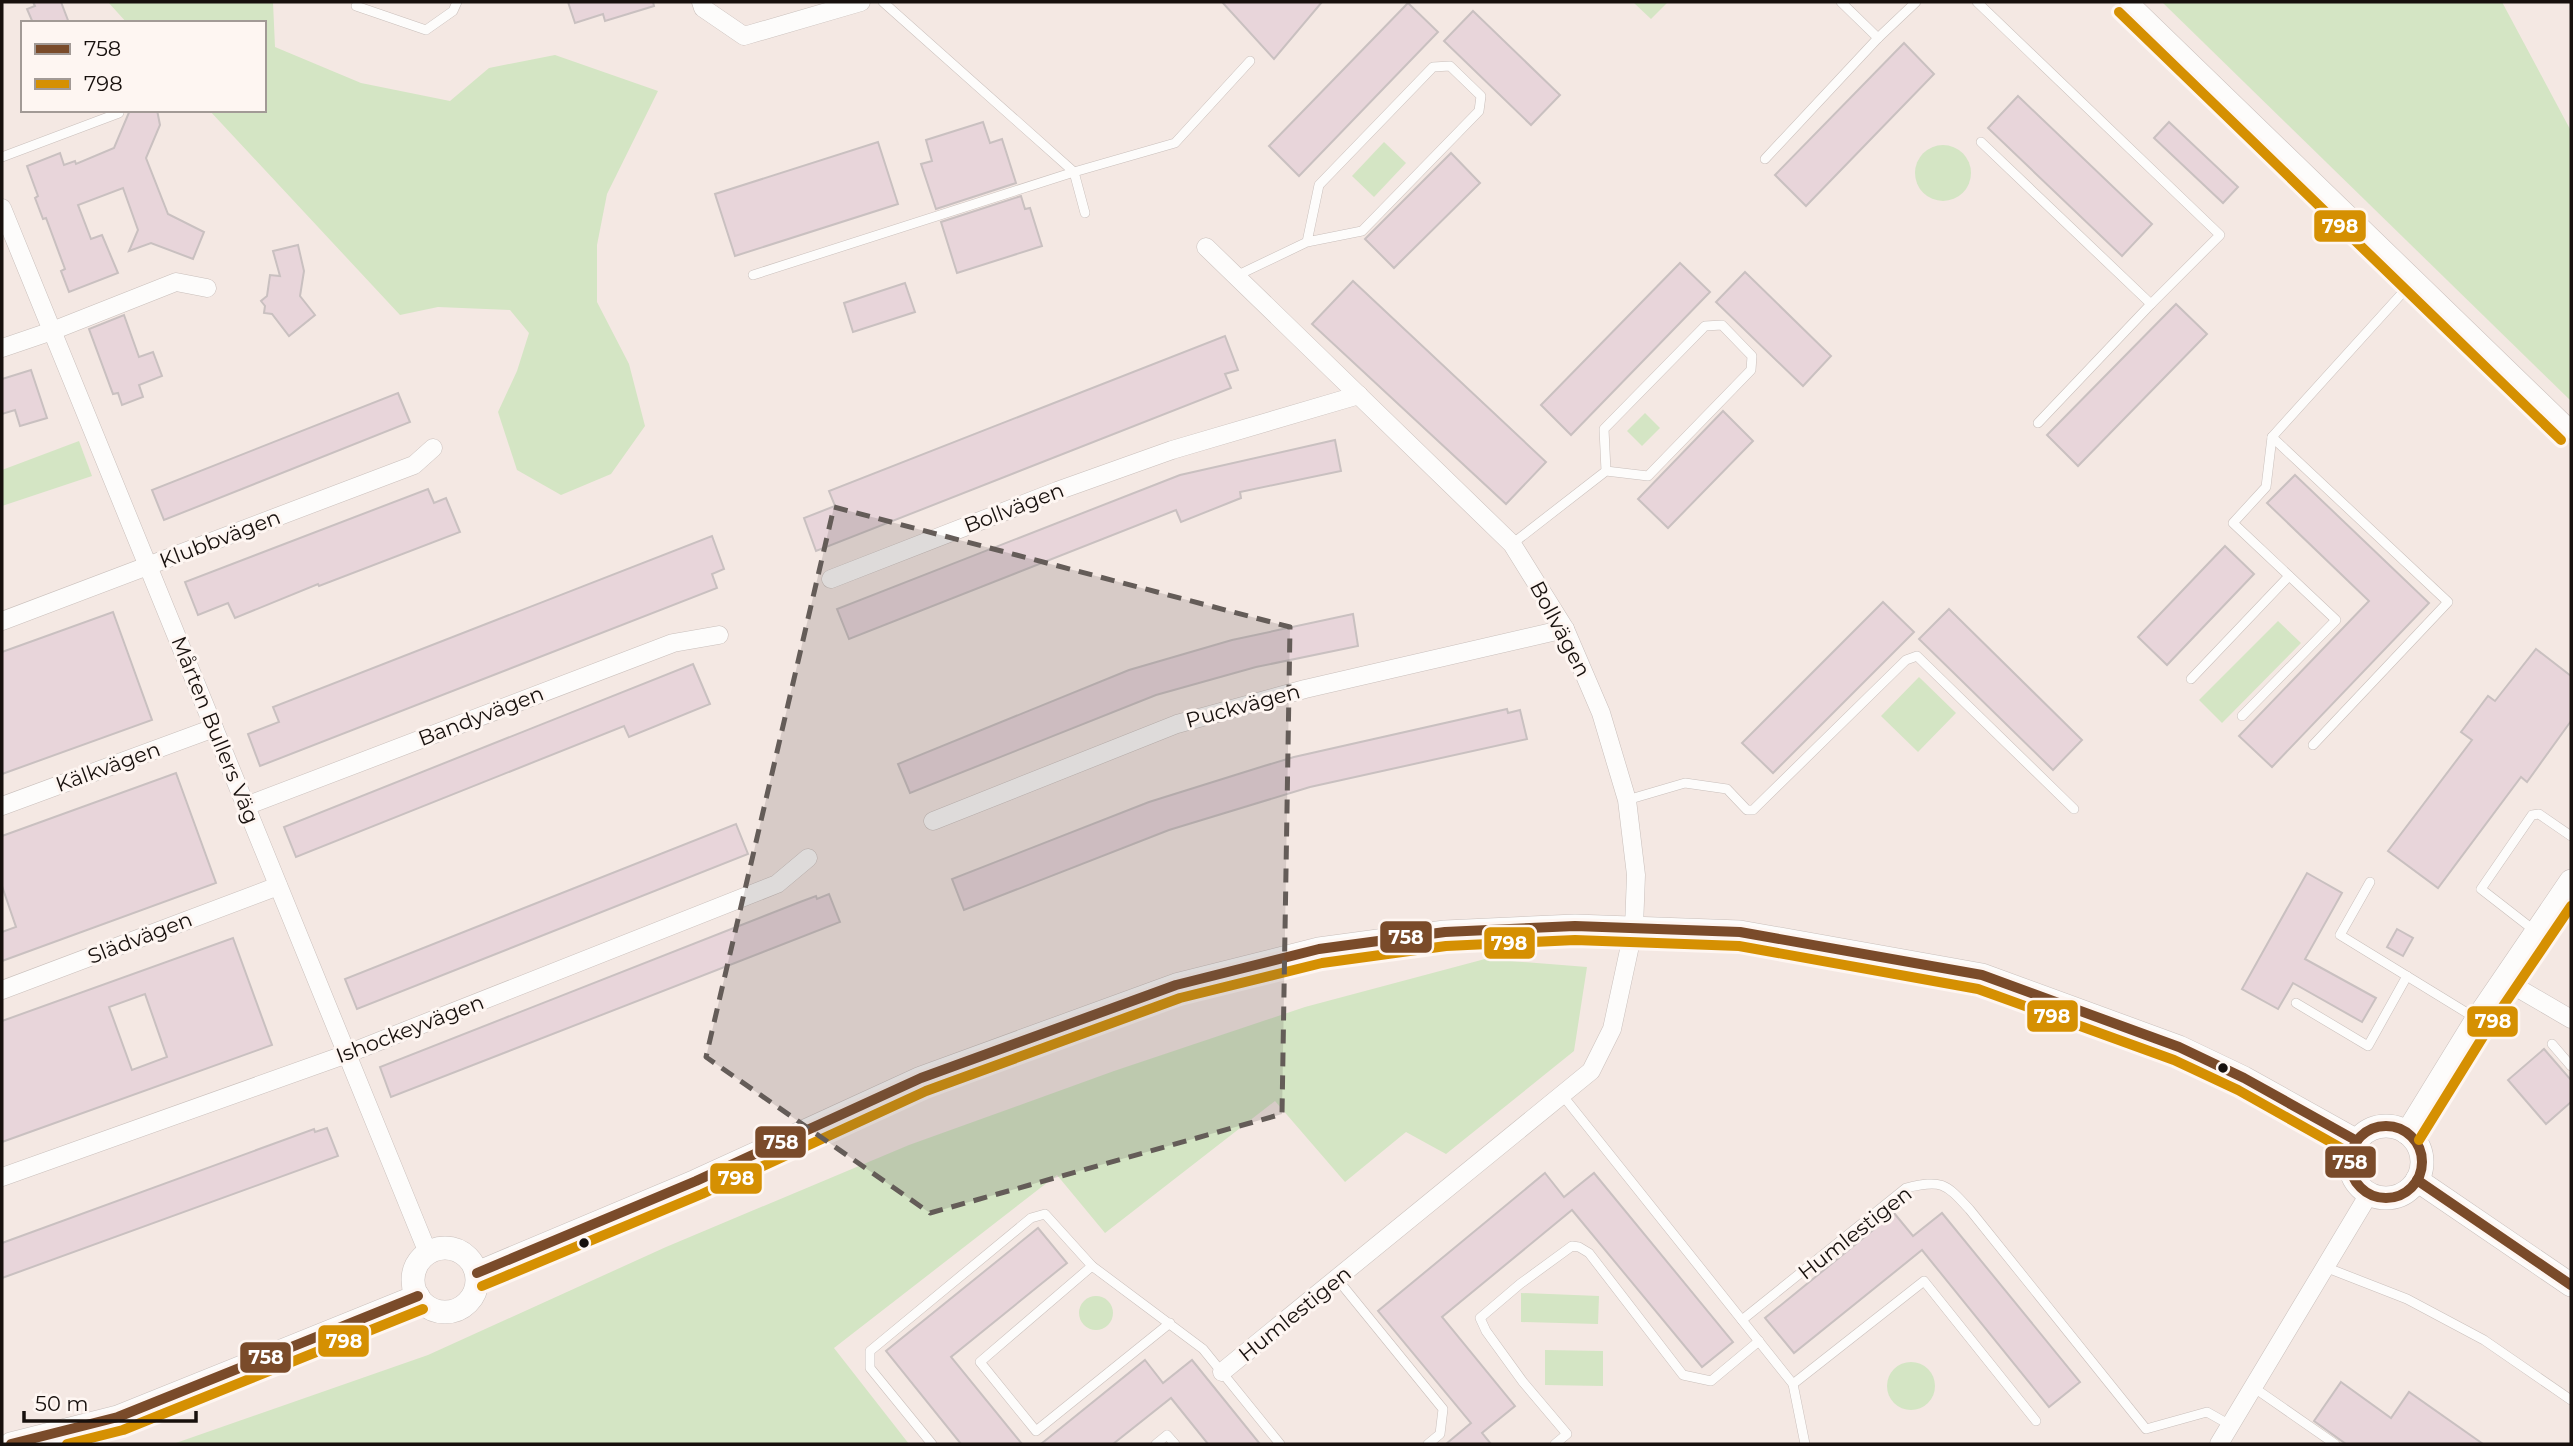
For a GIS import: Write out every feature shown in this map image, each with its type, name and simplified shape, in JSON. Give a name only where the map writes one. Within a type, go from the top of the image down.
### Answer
[{"type":"street","points":[[701,2],[703,8],[744,36],[861,2]]},
{"type":"street","points":[[2129,2],[2571,430]]},
{"type":"street","name":"Mårten Bullers Väg","points":[[2,208],[428,1253]]},
{"type":"street","name":"Bollvägen","points":[[1206,247],[1513,544],[1564,629],[1601,713],[1627,800],[1636,875],[1634,927]]},
{"type":"street","points":[[2,348],[176,282],[207,288]]},
{"type":"street","name":"Bollvägen","points":[[831,579],[1057,491],[1172,450],[1359,396]]},
{"type":"street","name":"Klubbvägen","points":[[2,621],[414,465],[433,448]]},
{"type":"street","name":"Puckvägen","points":[[933,821],[1177,724],[1305,689],[1564,629]]},
{"type":"street","name":"Bandyvägen","points":[[246,806],[673,643],[719,635]]},
{"type":"street","name":"Kälkvägen","points":[[2,806],[214,728]]},
{"type":"street","name":"Ishockeyvägen","points":[[2,1177],[347,1054],[777,884],[808,858]]},
{"type":"street","points":[[2407,1133],[2477,1019],[2571,881]]},
{"type":"street","name":"Slädvägen","points":[[2,990],[278,886]]},
{"type":"street","points":[[477,1273],[696,1181],[921,1078],[1175,985],[1319,949],[1445,932],[1575,926],[1740,932],[1982,975],[2179,1047],[2244,1078],[2357,1141]]},
{"type":"street","name":"Humlestigen","points":[[1222,1372],[1591,1071],[1612,1029],[1634,927]]},
{"type":"street","points":[[2504,980],[2571,1019]]},
{"type":"street","points":[[2379,1127],[2393,1127],[2407,1133],[2416,1142],[2421,1155],[2421,1169],[2417,1180],[2398,1196],[2384,1198],[2369,1194],[2357,1183],[2351,1170],[2351,1155],[2357,1141],[2367,1132],[2379,1127]]},
{"type":"street","points":[[2417,1180],[2571,1286]]},
{"type":"street","points":[[2219,1444],[2369,1194]]},
{"type":"street","points":[[445,1248],[459,1251],[470,1260],[477,1273],[474,1295],[467,1304],[457,1310],[435,1310],[418,1296],[414,1276],[417,1266],[428,1253],[445,1248]]},
{"type":"street","points":[[11,1444],[118,1417],[418,1296]]},
{"type":"lane","points":[[356,6],[426,30],[453,11],[457,2]]},
{"type":"lane","points":[[883,2],[1074,172],[1085,213]]},
{"type":"lane","points":[[1841,2],[1878,38]]},
{"type":"lane","points":[[1765,159],[1878,38],[1916,2]]},
{"type":"lane","points":[[1978,2],[2220,235],[2038,423]]},
{"type":"lane","points":[[753,275],[1074,172],[1175,143],[1250,61]]},
{"type":"lane","points":[[1236,276],[1307,242],[1362,231],[1479,111],[1481,96],[1450,66],[1433,67],[1319,185],[1307,242]]},
{"type":"lane","points":[[2,157],[119,113]]},
{"type":"lane","points":[[1981,142],[2151,304]]},
{"type":"lane","points":[[2242,716],[2336,620],[2233,523],[2266,487],[2272,437],[2414,280]]},
{"type":"lane","points":[[1513,544],[1606,471],[1648,476],[1751,370],[1752,356],[1722,325],[1705,326],[1604,429],[1606,471]]},
{"type":"lane","points":[[2272,437],[2448,602],[2312,745]]},
{"type":"lane","points":[[2191,679],[2289,576]]},
{"type":"lane","points":[[1627,800],[1685,783],[1727,789],[1747,810],[1753,810],[1906,660],[1917,656],[2074,809]]},
{"type":"lane","points":[[2535,932],[2481,889],[2532,815],[2539,814],[2571,836]]},
{"type":"lane","points":[[2370,882],[2340,935],[2477,1019]]},
{"type":"lane","points":[[2297,1003],[2368,1046],[2407,976]]},
{"type":"lane","points":[[2552,1044],[2571,1066]]},
{"type":"lane","points":[[1563,1096],[1793,1384],[1805,1444]]},
{"type":"lane","name":"Humlestigen","points":[[1742,1320],[1906,1188],[1935,1182],[1950,1189],[1970,1210],[2146,1429],[2207,1412],[2231,1425]]},
{"type":"lane","points":[[932,1444],[870,1368],[870,1351],[1031,1218],[1045,1213],[1092,1266],[1203,1349],[1280,1444]]},
{"type":"lane","points":[[1555,1444],[1567,1434],[1523,1382],[1480,1318],[1520,1284],[1572,1246],[1589,1253],[1683,1375],[1711,1381],[1759,1341]]},
{"type":"lane","points":[[1092,1266],[980,1362],[1036,1431],[1170,1322]]},
{"type":"lane","points":[[2325,1267],[2407,1299],[2484,1340],[2571,1400]]},
{"type":"lane","points":[[1338,1280],[1443,1409],[1440,1434],[1428,1444]]},
{"type":"lane","points":[[1793,1384],[1924,1281],[2036,1421]]},
{"type":"lane","points":[[2253,1387],[2335,1444]]},
{"type":"lane","points":[[1156,1444],[1167,1435],[1175,1444]]},
{"type":"highlighted area","points":[[834,507],[1290,627],[1282,1114],[930,1213],[706,1057]]},
{"type":"green space","points":[[108,2],[273,2],[275,47],[361,83],[450,101],[489,68],[555,55],[658,91],[607,194],[597,245],[597,302],[629,364],[645,426],[611,474],[561,495],[517,470],[498,412],[517,371],[529,333],[510,310],[438,307],[400,315],[211,112],[266,112],[266,21],[125,21]]},
{"type":"green space","points":[[1633,2],[1668,2],[1651,19]]},
{"type":"green space","points":[[2162,2],[2502,2],[2571,131],[2571,401]]},
{"type":"green space","points":[[1384,142],[1406,163],[1374,197],[1352,176]]},
{"type":"green space","points":[[1943,145],[1954,147],[1963,153],[1969,162],[1969,184],[1963,193],[1954,199],[1943,201],[1932,199],[1923,193],[1917,184],[1915,173],[1917,162],[1923,153],[1932,147]]},
{"type":"green space","points":[[1645,413],[1660,428],[1642,446],[1627,431]]},
{"type":"green space","points":[[79,441],[92,476],[2,506],[2,470]]},
{"type":"green space","points":[[2278,621],[2301,643],[2222,723],[2199,700]]},
{"type":"green space","points":[[1919,677],[1956,713],[1918,752],[1881,716]]},
{"type":"green space","points":[[1485,959],[1587,967],[1574,1051],[1446,1154],[1406,1132],[1345,1182],[1275,1101],[1105,1233],[1057,1175],[834,1348],[909,1444],[173,1444],[428,1355],[666,1247],[909,1145],[1114,1071],[1305,1007]]},
{"type":"green space","points":[[1521,1293],[1599,1296],[1598,1324],[1521,1322]]},
{"type":"green space","points":[[1096,1296],[1108,1301],[1113,1313],[1108,1325],[1096,1330],[1084,1325],[1079,1313],[1084,1301]]},
{"type":"green space","points":[[1545,1350],[1603,1351],[1603,1386],[1545,1385]]},
{"type":"green space","points":[[1911,1362],[1928,1369],[1935,1386],[1928,1403],[1911,1410],[1894,1403],[1887,1386],[1894,1369]]},
{"type":"building","points":[[33,2],[61,2],[68,21],[32,21],[27,9],[35,6]]},
{"type":"building","points":[[568,2],[653,2],[654,6],[605,21],[603,14],[575,23]]},
{"type":"building","points":[[1222,2],[1322,2],[1274,59]]},
{"type":"building","points":[[1408,3],[1438,32],[1299,176],[1269,146]]},
{"type":"building","points":[[1473,11],[1560,95],[1531,125],[1444,41]]},
{"type":"building","points":[[1904,43],[1934,74],[1806,206],[1775,175]]},
{"type":"building","points":[[2018,96],[2152,224],[2122,256],[1988,128]]},
{"type":"building","points":[[129,112],[157,112],[160,125],[146,158],[168,214],[204,232],[193,259],[151,243],[129,251],[138,230],[123,188],[78,205],[91,239],[102,235],[118,273],[69,292],[61,271],[65,269],[46,218],[43,219],[35,198],[38,196],[27,166],[60,153],[64,165],[75,161],[76,164],[114,148]]},
{"type":"building","points":[[983,122],[990,143],[1002,139],[1016,183],[936,209],[921,164],[932,161],[926,140]]},
{"type":"building","points":[[2169,122],[2238,187],[2223,203],[2154,138]]},
{"type":"building","points":[[878,142],[898,204],[735,256],[715,194]]},
{"type":"building","points":[[1451,153],[1480,183],[1394,268],[1365,239]]},
{"type":"building","points":[[1021,196],[1025,209],[1030,208],[1042,246],[957,273],[941,222]]},
{"type":"building","points":[[298,245],[304,271],[300,296],[315,315],[289,336],[272,314],[264,313],[265,306],[261,301],[267,296],[270,275],[280,276],[273,251]]},
{"type":"building","points":[[1680,263],[1710,292],[1571,435],[1541,405]]},
{"type":"building","points":[[1745,272],[1831,356],[1803,386],[1716,302]]},
{"type":"building","points":[[1353,281],[1546,462],[1506,504],[1312,324]]},
{"type":"building","points":[[905,283],[915,312],[853,332],[844,303]]},
{"type":"building","points":[[2176,304],[2207,334],[2078,466],[2047,435]]},
{"type":"building","points":[[124,315],[139,357],[153,352],[162,376],[139,385],[143,397],[122,405],[118,393],[113,394],[89,329]]},
{"type":"building","points":[[1225,336],[1238,370],[1225,374],[1231,388],[816,551],[804,518],[835,506],[829,491]]},
{"type":"building","points":[[31,370],[47,418],[20,426],[15,410],[2,414],[2,379]]},
{"type":"building","points":[[398,393],[410,422],[164,520],[152,490]]},
{"type":"building","points":[[1723,411],[1753,441],[1668,528],[1638,499]]},
{"type":"building","points":[[1335,440],[1341,471],[1240,492],[1241,498],[1181,522],[1176,510],[849,639],[837,609],[1180,475]]},
{"type":"building","points":[[2295,475],[2429,603],[2272,767],[2239,736],[2369,601],[2267,503]]},
{"type":"building","points":[[428,489],[434,503],[446,498],[460,532],[319,586],[318,584],[235,618],[228,603],[198,615],[185,582]]},
{"type":"building","points":[[712,536],[724,569],[712,574],[717,588],[260,766],[248,734],[279,722],[273,707]]},
{"type":"building","points":[[2225,546],[2254,574],[2167,665],[2138,637]]},
{"type":"building","points":[[1883,602],[1914,632],[1773,773],[1742,743]]},
{"type":"building","points":[[1949,609],[2082,740],[2053,770],[1919,639]]},
{"type":"building","points":[[113,612],[152,720],[2,774],[2,652]]},
{"type":"building","points":[[1353,614],[1358,646],[1256,667],[1156,695],[910,793],[898,764],[1129,670],[1232,640]]},
{"type":"building","points":[[2536,649],[2571,676],[2571,721],[2527,782],[2521,777],[2438,888],[2388,851],[2472,740],[2461,732],[2488,696],[2495,701]]},
{"type":"building","points":[[693,664],[710,704],[629,737],[624,726],[296,857],[284,827]]},
{"type":"building","points":[[1507,709],[1508,713],[1520,710],[1527,739],[1310,787],[1169,830],[964,910],[952,879],[1149,802],[1264,766]]},
{"type":"building","points":[[176,773],[216,883],[2,961],[2,932],[16,927],[2,886],[2,836]]},
{"type":"building","points":[[736,824],[748,854],[357,1009],[345,979]]},
{"type":"building","points":[[2307,873],[2342,893],[2305,959],[2376,998],[2362,1022],[2293,983],[2278,1009],[2242,989]]},
{"type":"building","points":[[829,894],[840,922],[391,1097],[380,1067],[800,902]]},
{"type":"building","points":[[2397,929],[2413,938],[2403,956],[2387,947]]},
{"type":"building","points":[[233,938],[272,1045],[2,1142],[2,1021]],"holes":[[[145,994],[167,1057],[132,1070],[109,1007]]]},
{"type":"building","points":[[2544,1049],[2571,1080],[2571,1102],[2546,1124],[2508,1080]]},
{"type":"building","points":[[327,1128],[338,1156],[2,1278],[2,1243],[314,1129],[315,1132]]},
{"type":"building","points":[[1545,1173],[1564,1197],[1594,1173],[1733,1342],[1702,1367],[1572,1210],[1442,1317],[1515,1406],[1482,1433],[1491,1444],[1446,1444],[1471,1423],[1378,1311]]},
{"type":"building","points":[[1894,1213],[1913,1236],[1942,1213],[2080,1382],[2049,1407],[1922,1250],[1794,1353],[1765,1318]]},
{"type":"building","points":[[1038,1228],[1067,1263],[951,1357],[1022,1444],[961,1444],[886,1351]]},
{"type":"building","points":[[1145,1360],[1163,1383],[1192,1360],[1260,1444],[1208,1444],[1171,1398],[1113,1444],[1041,1444]]},
{"type":"building","points":[[2341,1382],[2391,1418],[2409,1392],[2483,1444],[2346,1444],[2314,1421]]},
{"type":"transit line","name":"798","points":[[2119,12],[2561,440]]},
{"type":"transit line","name":"798","points":[[2419,1140],[2489,1027],[2571,906]]},
{"type":"transit line","name":"758","points":[[477,1273],[696,1181],[921,1078],[1176,985],[1319,949],[1445,932],[1575,926],[1740,932],[1982,975],[2179,1047],[2244,1078],[2357,1141]]},
{"type":"transit line","name":"798","points":[[482,1286],[702,1194],[926,1091],[1180,998],[1322,963],[1446,946],[1575,940],[1739,946],[1978,989],[2174,1060],[2238,1090],[2350,1153]]},
{"type":"transit line","name":"758","points":[[2386,1126],[2406,1132],[2416,1142],[2422,1162],[2416,1182],[2406,1192],[2386,1198],[2366,1192],[2356,1182],[2350,1162],[2356,1142],[2366,1132],[2386,1126]]},
{"type":"transit line","name":"758","points":[[2417,1180],[2571,1285]]},
{"type":"transit line","name":"758","points":[[11,1444],[118,1417],[418,1296]]},
{"type":"transit line","name":"798","points":[[67,1444],[123,1430],[423,1309]]}]
